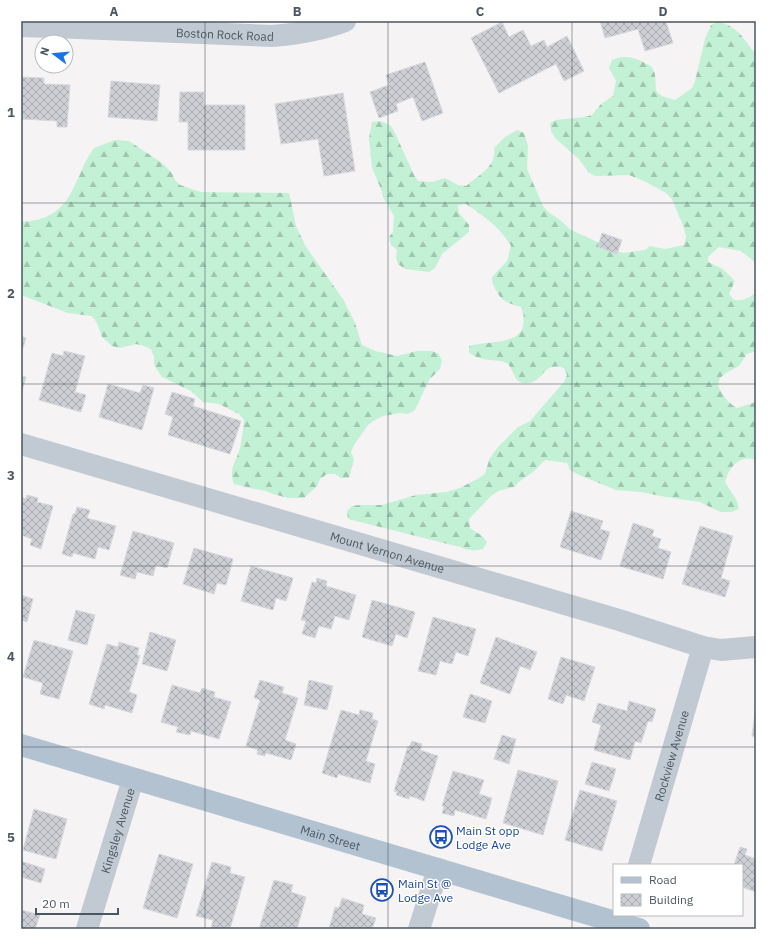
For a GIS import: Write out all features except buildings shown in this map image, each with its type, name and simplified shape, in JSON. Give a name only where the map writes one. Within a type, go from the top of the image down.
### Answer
[{"type":"main road","name":"Main Street","points":[[21,746],[438,869],[628,923]]},
{"type":"street","name":"Boston Rock Road","points":[[21,26],[79,24],[272,36],[316,30],[346,21]]},
{"type":"street","name":"Mount Vernon Avenue","points":[[21,444],[581,609],[703,647],[721,650],[756,647]]},
{"type":"street","name":"Rockview Avenue","points":[[639,864],[703,647]]},
{"type":"street","name":"Kingsley Avenue","points":[[87,929],[133,779]]},
{"type":"street","points":[[419,929],[438,869]]},
{"type":"green space","points":[[717,22],[730,26],[740,34],[756,54],[756,263],[741,251],[719,247],[708,257],[708,262],[723,269],[735,281],[729,294],[734,300],[746,299],[756,292],[756,351],[747,354],[739,366],[720,378],[718,385],[721,392],[731,404],[737,408],[756,401],[756,460],[740,460],[729,471],[725,482],[737,501],[739,509],[731,512],[721,512],[700,502],[641,492],[616,490],[577,474],[570,470],[567,463],[545,460],[514,487],[498,491],[491,496],[469,519],[470,528],[482,536],[487,542],[483,549],[469,550],[348,519],[347,511],[352,506],[382,505],[416,495],[446,492],[460,488],[479,478],[485,474],[489,460],[497,448],[518,427],[530,421],[564,382],[567,375],[564,368],[552,367],[534,381],[524,383],[517,380],[508,364],[505,362],[481,359],[469,353],[469,346],[500,341],[515,336],[520,332],[524,319],[521,307],[507,302],[502,298],[497,292],[492,281],[492,277],[507,261],[511,246],[497,228],[466,204],[458,205],[459,213],[469,225],[469,232],[442,254],[435,268],[429,272],[405,269],[398,264],[396,257],[397,250],[391,245],[389,237],[393,232],[394,216],[383,197],[372,168],[369,138],[372,122],[381,121],[391,126],[418,181],[432,182],[445,178],[458,185],[466,186],[490,165],[493,160],[494,148],[505,137],[517,130],[524,133],[528,146],[527,169],[543,206],[548,212],[571,230],[623,253],[645,250],[650,246],[665,249],[684,245],[686,237],[684,228],[672,199],[666,193],[629,175],[595,176],[588,172],[579,159],[555,138],[551,131],[550,123],[556,120],[592,115],[601,104],[613,96],[616,81],[609,68],[612,60],[622,57],[637,59],[652,67],[655,74],[656,91],[662,96],[675,100],[692,88],[705,39],[711,25]]},
{"type":"green space","points":[[115,140],[129,141],[162,163],[172,173],[175,180],[180,185],[201,192],[289,193],[296,226],[306,247],[343,299],[355,323],[362,345],[375,351],[397,356],[417,351],[432,351],[439,354],[442,361],[440,369],[429,380],[415,410],[408,414],[400,413],[383,416],[368,425],[351,452],[354,460],[349,478],[341,478],[335,474],[327,474],[320,479],[317,486],[304,498],[288,498],[266,491],[234,484],[232,479],[232,470],[240,448],[244,420],[239,414],[219,404],[203,402],[191,391],[162,377],[154,365],[154,357],[151,349],[136,344],[120,348],[112,346],[102,337],[97,323],[92,316],[68,313],[21,295],[21,221],[32,221],[46,217],[61,206],[67,200],[85,162],[94,148]]},
{"type":"place","name":"Main St opp Lodge Ave","points":[[441,837]]},
{"type":"place","name":"Main St @ Lodge Ave","points":[[382,890]]}]
